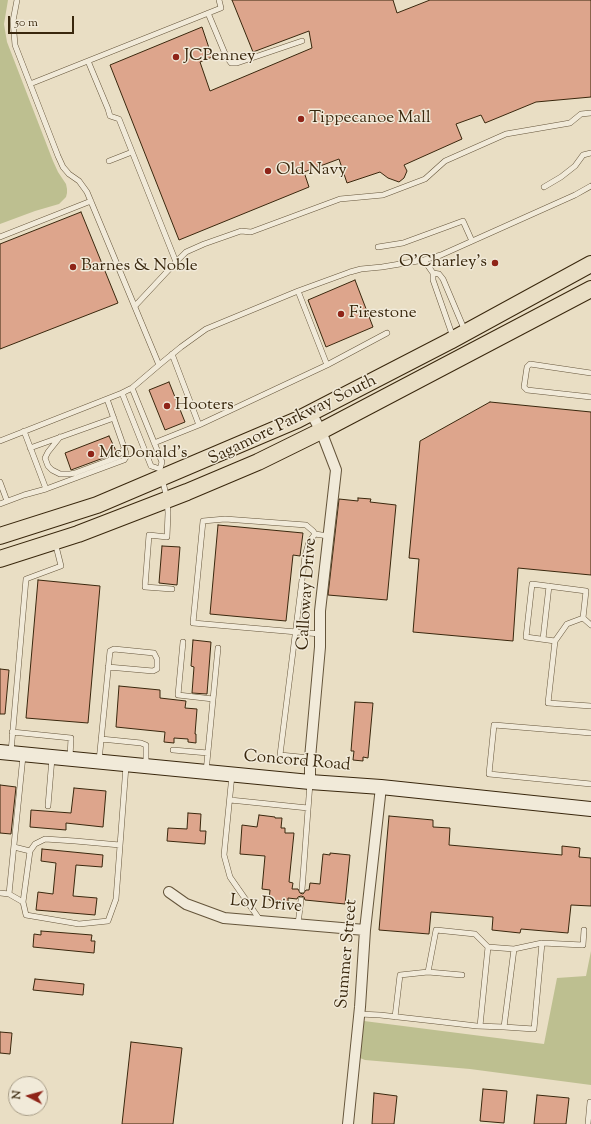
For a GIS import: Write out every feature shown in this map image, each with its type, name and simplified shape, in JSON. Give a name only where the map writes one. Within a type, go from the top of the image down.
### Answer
[{"type":"main road","name":"Sagamore Parkway South","points":[[0,536],[97,505],[161,473],[297,420],[460,336],[591,264]]},
{"type":"main road","name":"Sagamore Parkway South","points":[[0,559],[78,534],[258,462],[591,289]]},
{"type":"street","name":"Calloway Drive","points":[[310,782],[310,758],[320,647],[320,610],[336,470],[311,413]]},
{"type":"street","name":"Concord Road","points":[[11,753],[206,773],[381,787],[591,809]]},
{"type":"street","name":"Summer Street","points":[[348,1124],[359,1014],[365,930],[381,787]]},
{"type":"street","name":"Loy Drive","points":[[169,892],[186,904],[224,918],[365,930]]},
{"type":"lane","points":[[17,0],[13,21],[15,45],[60,162],[69,174],[78,181],[87,192],[159,365]]},
{"type":"lane","points":[[30,84],[208,14],[221,8],[219,0]]},
{"type":"lane","points":[[208,14],[226,56],[231,63],[237,63],[302,41]]},
{"type":"lane","points":[[88,61],[110,116],[119,119],[176,262]]},
{"type":"lane","points":[[135,306],[186,252],[204,244],[240,231],[251,232],[340,199],[383,195],[425,179],[445,162],[506,134],[570,123],[581,114],[591,113]]},
{"type":"lane","points":[[109,161],[132,152]]},
{"type":"lane","points":[[544,187],[561,177],[575,166],[584,155],[591,153]]},
{"type":"lane","points":[[0,441],[132,388],[172,354],[206,329],[298,291],[350,272],[361,269],[424,260],[441,255],[590,188]]},
{"type":"lane","points":[[0,237],[91,201]]},
{"type":"lane","points":[[378,247],[402,243],[463,221],[472,241]]},
{"type":"lane","points":[[424,260],[433,273],[433,280],[460,336]]},
{"type":"lane","points":[[433,273],[439,274],[443,279],[460,336]]},
{"type":"lane","points":[[298,291],[327,365]]},
{"type":"lane","points":[[154,443],[199,425],[327,365],[387,333]]},
{"type":"lane","points":[[172,354],[199,425]]},
{"type":"lane","points":[[591,373],[530,364],[527,368],[524,387],[527,390],[591,397]]},
{"type":"lane","points":[[132,388],[162,462],[161,473],[167,499],[168,513],[167,537],[149,535],[145,587],[172,589]]},
{"type":"lane","points":[[122,393],[151,466],[161,473]]},
{"type":"lane","points":[[0,504],[46,489],[124,460],[126,453],[107,399]]},
{"type":"lane","points":[[30,448],[114,418]]},
{"type":"lane","points":[[24,431],[46,489]]},
{"type":"lane","points":[[60,437],[45,458],[45,462],[48,466],[60,474],[75,473],[118,457],[124,448]]},
{"type":"lane","points":[[0,482],[7,501]]},
{"type":"lane","points":[[320,634],[193,623],[204,521],[225,519],[306,525],[315,534],[328,536]]},
{"type":"lane","points":[[310,758],[280,755],[305,556],[309,542],[315,534]]},
{"type":"lane","points":[[9,894],[14,847],[11,753],[12,732],[26,579],[61,566],[55,541]]},
{"type":"lane","points":[[555,641],[526,638],[532,584],[586,591],[583,618]]},
{"type":"lane","points":[[543,639],[549,586]]},
{"type":"lane","points":[[583,618],[591,625]]},
{"type":"lane","points":[[583,618],[567,624],[555,641],[548,702],[591,706]]},
{"type":"lane","points":[[183,642],[178,695],[213,699]]},
{"type":"lane","points":[[206,773],[218,648]]},
{"type":"lane","points":[[99,762],[108,667],[110,651],[114,649],[154,653],[157,659],[157,669],[153,671],[108,667]]},
{"type":"lane","points":[[591,733],[494,724],[489,774],[591,784]]},
{"type":"lane","points":[[12,732],[71,738],[70,759]]},
{"type":"lane","points":[[101,739],[141,743],[146,745],[146,767]]},
{"type":"lane","points":[[173,750],[208,753]]},
{"type":"lane","points":[[48,806],[52,758]]},
{"type":"lane","points":[[120,845],[75,840],[45,839],[35,844],[30,851],[23,902],[26,915],[79,924],[108,921],[116,899],[126,765]]},
{"type":"lane","points":[[232,775],[224,855],[230,877],[260,921]]},
{"type":"lane","points":[[302,890],[310,782]]},
{"type":"lane","points":[[230,800],[308,808]]},
{"type":"lane","points":[[14,847],[30,851]]},
{"type":"lane","points":[[0,892],[9,894],[23,902]]},
{"type":"lane","points":[[298,924],[301,900]]},
{"type":"lane","points":[[428,972],[436,930],[475,934],[488,947],[514,949],[542,943],[583,945],[584,930]]},
{"type":"lane","points":[[359,1014],[480,1026],[534,1029],[542,943]]},
{"type":"lane","points":[[480,1026],[488,947]]},
{"type":"lane","points":[[504,1027],[514,949]]},
{"type":"lane","points":[[395,1017],[400,975],[428,972],[462,975]]},
{"type":"lane","points":[[588,1124],[590,1102]]},
{"type":"green space","points":[[0,0],[8,0],[4,24],[7,42],[53,161],[66,184],[67,193],[66,197],[59,204],[0,224]]},
{"type":"green space","points":[[591,951],[591,1085],[470,1069],[365,1060],[360,1058],[364,1021],[544,1044],[557,978],[586,976]]},
{"type":"building","name":"Tippecanoe Mall","points":[[232,0],[393,0],[397,13],[430,0],[591,0],[591,97],[536,102],[485,123],[481,115],[456,124],[462,139],[404,165],[407,171],[404,178],[399,182],[388,178],[380,172],[347,183],[339,159],[304,172],[309,187],[179,240],[110,65],[202,27],[212,57],[200,62],[210,91],[312,48],[309,31],[253,52]]},
{"type":"building","points":[[81,212],[118,303],[0,349],[0,244]]},
{"type":"building","name":"Firestone","points":[[355,280],[373,327],[326,347],[308,300]]},
{"type":"building","name":"Hooters","points":[[169,382],[185,422],[165,430],[149,390]]},
{"type":"building","points":[[490,402],[591,412],[591,575],[518,568],[513,641],[413,632],[419,559],[409,558],[420,441]]},
{"type":"building","name":"McDonald's","points":[[109,436],[117,453],[71,470],[65,453]]},
{"type":"building","points":[[358,498],[371,499],[370,502],[396,505],[387,600],[328,595],[339,499],[358,501]]},
{"type":"building","points":[[218,525],[303,533],[300,556],[293,555],[286,621],[210,614]]},
{"type":"building","points":[[162,546],[180,547],[177,585],[159,583]]},
{"type":"building","points":[[38,580],[100,586],[88,723],[26,718]]},
{"type":"building","points":[[193,640],[211,642],[207,694],[192,693],[194,667],[191,666]]},
{"type":"building","points":[[0,669],[9,670],[5,714],[0,714]]},
{"type":"building","points":[[119,686],[160,690],[160,698],[186,701],[185,708],[197,709],[195,734],[196,743],[188,742],[188,739],[174,738],[174,743],[164,742],[165,732],[116,727]]},
{"type":"building","points":[[355,702],[373,703],[368,758],[363,757],[363,761],[353,760],[354,751],[351,751]]},
{"type":"building","points":[[0,785],[16,787],[11,834],[0,833]]},
{"type":"building","points":[[74,788],[106,791],[103,827],[66,823],[66,830],[30,827],[31,810],[71,813]]},
{"type":"building","points":[[188,813],[201,814],[200,831],[206,831],[205,844],[167,841],[168,828],[187,829]]},
{"type":"building","points":[[259,815],[282,818],[281,828],[285,828],[285,833],[294,833],[289,882],[293,883],[292,889],[298,889],[300,893],[303,894],[306,890],[309,890],[310,883],[320,884],[323,854],[330,855],[330,853],[350,855],[345,904],[305,900],[304,897],[301,896],[297,899],[288,898],[288,902],[269,900],[270,890],[262,889],[265,856],[240,854],[242,825],[257,827]]},
{"type":"building","points":[[389,816],[433,820],[433,827],[450,828],[449,845],[562,855],[562,846],[580,848],[579,857],[591,858],[591,906],[571,905],[568,933],[521,929],[520,933],[492,930],[493,917],[431,912],[429,934],[379,930]]},
{"type":"building","points":[[42,849],[103,855],[102,867],[76,865],[73,896],[97,898],[95,915],[36,910],[38,892],[53,894],[56,863],[41,861]]},
{"type":"building","points":[[41,931],[92,935],[91,941],[95,941],[94,953],[33,947],[34,934],[41,935]]},
{"type":"building","points":[[35,979],[84,984],[83,995],[33,990]]},
{"type":"building","points":[[0,1032],[12,1033],[10,1054],[0,1053]]},
{"type":"building","points":[[131,1042],[182,1048],[173,1124],[122,1124]]},
{"type":"building","points":[[483,1089],[507,1091],[504,1123],[480,1121]]},
{"type":"building","points":[[374,1093],[397,1096],[394,1124],[372,1124]]},
{"type":"building","points":[[537,1095],[569,1098],[566,1124],[534,1124]]},
{"type":"place","name":"JCPenney","points":[[176,57]]},
{"type":"place","name":"Tippecanoe Mall","points":[[301,119]]},
{"type":"place","name":"Old Navy","points":[[268,171]]},
{"type":"place","name":"O'Charley's","points":[[495,263]]},
{"type":"place","name":"Barnes & Noble","points":[[73,267]]},
{"type":"place","name":"Firestone","points":[[341,314]]},
{"type":"place","name":"Hooters","points":[[167,406]]},
{"type":"place","name":"McDonald's","points":[[91,454]]}]
